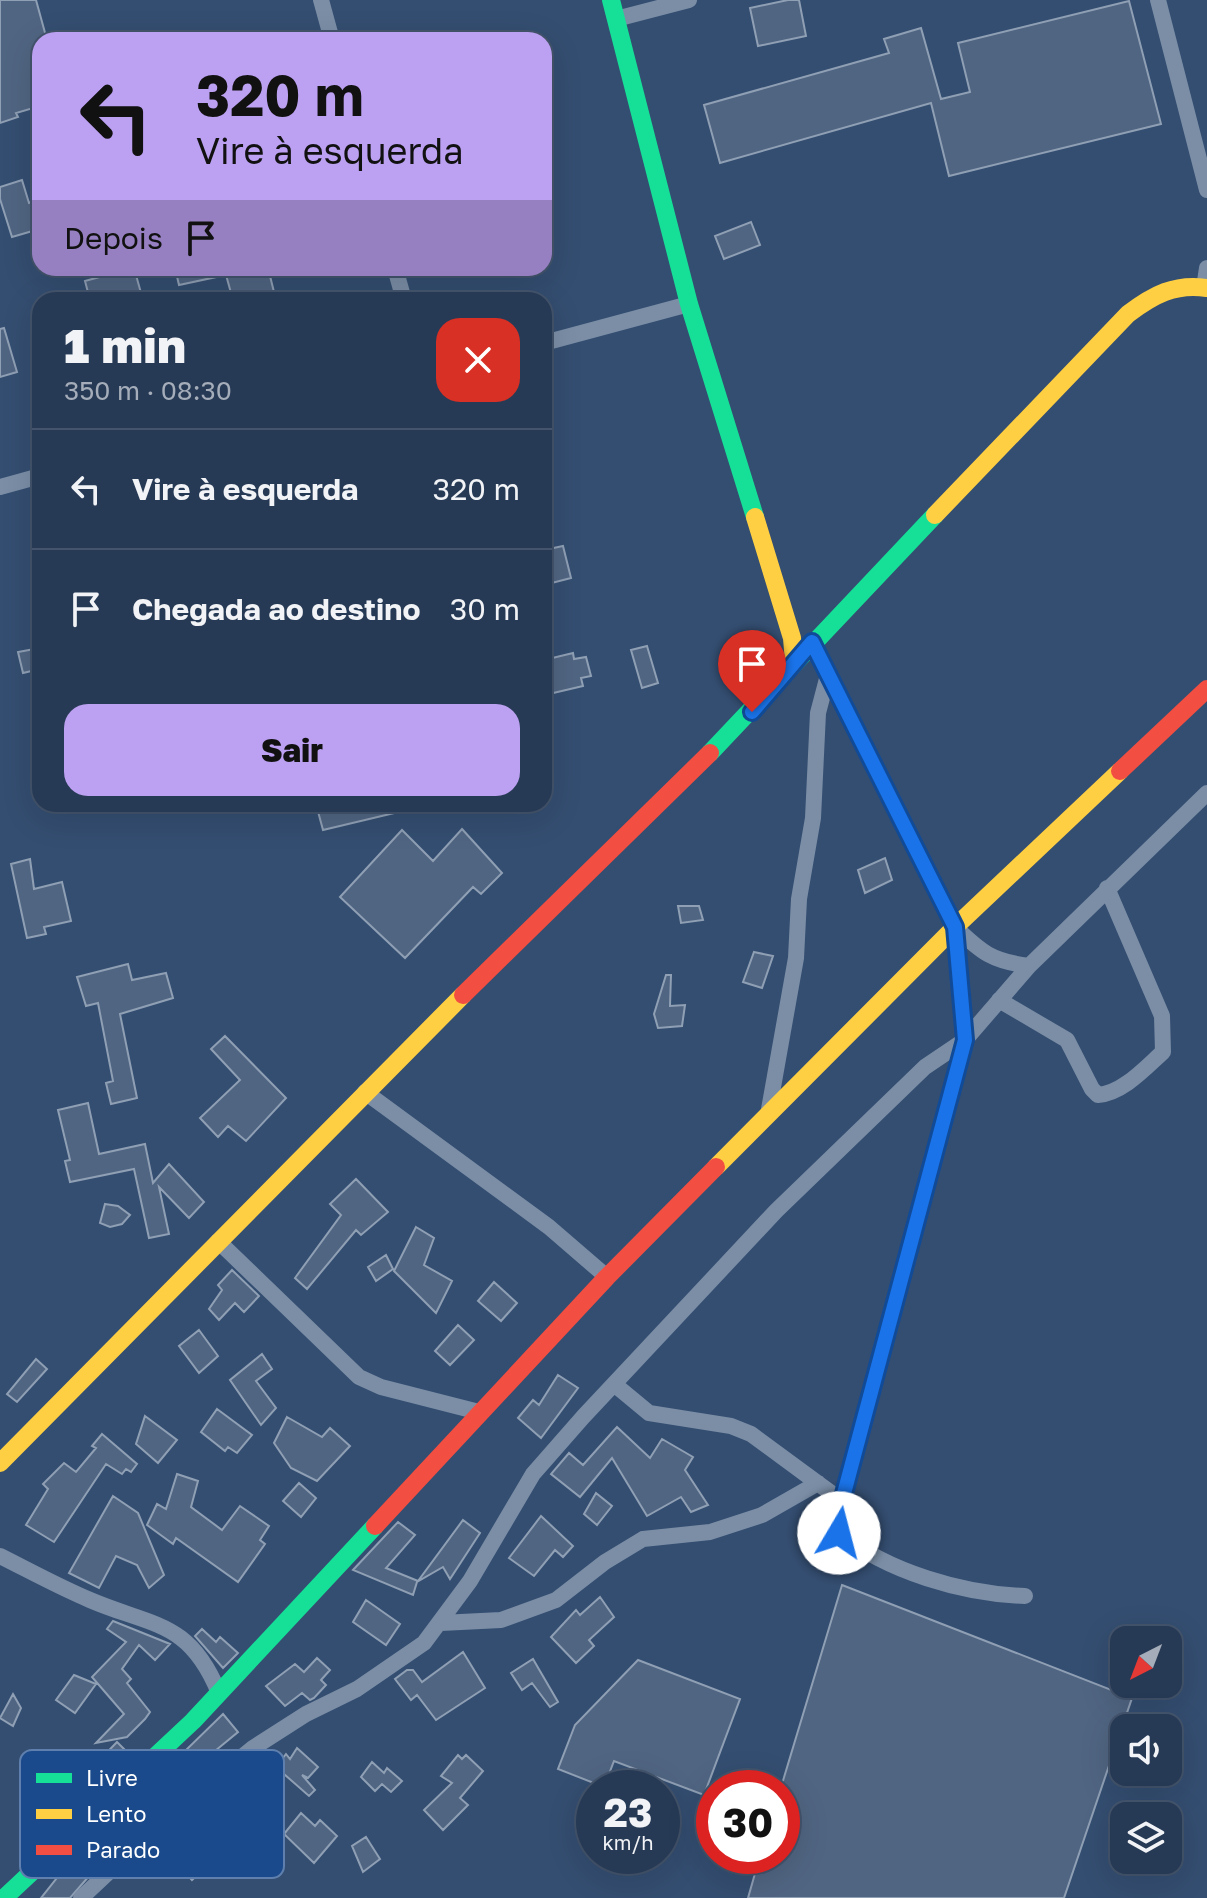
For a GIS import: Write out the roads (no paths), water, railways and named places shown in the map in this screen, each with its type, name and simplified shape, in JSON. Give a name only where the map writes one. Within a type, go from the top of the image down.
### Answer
[{"type":"main road","points":[[611,0],[689,304],[792,638],[794,662]]},
{"type":"main road","points":[[0,1463],[365,1092],[752,712],[812,642],[1128,314],[1161,290],[1190,285],[1206,288]]},
{"type":"main road","points":[[159,1750],[219,1693],[607,1277],[955,927],[1207,689]]},
{"type":"main road","points":[[4,1898],[25,1878]]},
{"type":"street","points":[[321,0],[330,32]]},
{"type":"street","points":[[616,19],[689,0]]},
{"type":"street","points":[[1158,0],[1207,190]]},
{"type":"street","points":[[1206,288],[1207,268]]},
{"type":"street","points":[[552,341],[689,304]]},
{"type":"street","points":[[0,487],[32,478]]},
{"type":"street","points":[[812,642],[955,927],[983,954],[1003,962],[1029,966]]},
{"type":"street","points":[[768,1115],[796,958],[799,899],[813,818],[818,713],[828,675]]},
{"type":"street","points":[[251,1750],[306,1714],[357,1689],[424,1643],[441,1623],[533,1474],[614,1384],[776,1211],[925,1067],[965,1040],[1029,966],[1207,793]]},
{"type":"street","points":[[999,1000],[1067,1040],[1098,1095],[1108,1094],[1163,1052],[1162,1016],[1107,888]]},
{"type":"street","points":[[955,927],[965,1040],[842,1501],[839,1533],[886,1563],[994,1595],[1025,1596]]},
{"type":"street","points":[[365,1092],[549,1227],[607,1277]]},
{"type":"street","points":[[218,1241],[359,1377],[381,1387],[479,1412]]},
{"type":"street","points":[[614,1384],[649,1413],[731,1426],[751,1434],[842,1501]]},
{"type":"street","points":[[441,1623],[501,1620],[556,1600],[605,1562],[643,1539],[710,1532],[762,1515],[818,1483]]},
{"type":"street","points":[[0,1556],[92,1601],[158,1623],[186,1641],[200,1655],[219,1693]]},
{"type":"street","points":[[81,1898],[102,1878]]}]
